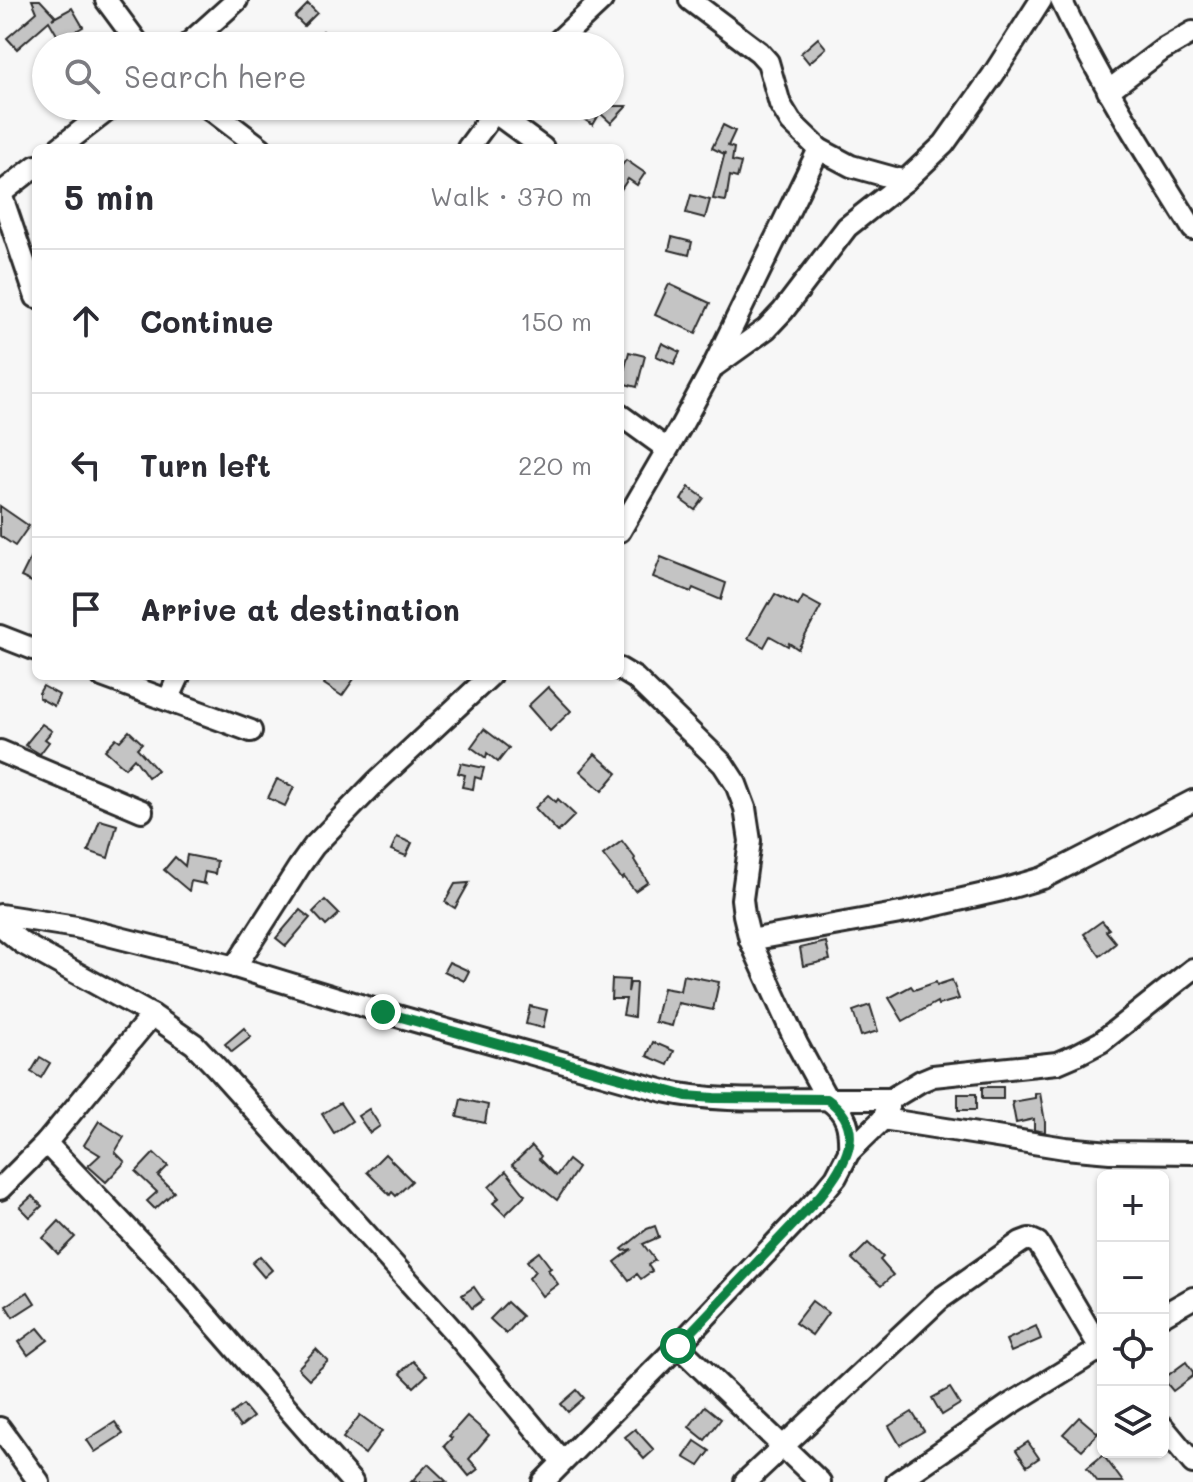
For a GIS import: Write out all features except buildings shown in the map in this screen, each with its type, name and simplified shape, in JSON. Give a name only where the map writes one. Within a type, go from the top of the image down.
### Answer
[{"type":"street","points":[[106,0],[130,32]]},
{"type":"street","points":[[202,32],[237,0]]},
{"type":"street","points":[[568,32],[602,0]]},
{"type":"street","points":[[690,0],[768,62],[780,104],[791,122],[819,149],[851,166],[905,181]]},
{"type":"street","points":[[713,367],[766,329],[847,227],[929,160],[956,129],[1041,0]]},
{"type":"street","points":[[1061,0],[1108,91],[1193,229]]},
{"type":"street","points":[[1108,91],[1162,50],[1193,32]]},
{"type":"street","points":[[64,144],[95,120]]},
{"type":"street","points":[[224,120],[256,144]]},
{"type":"street","points":[[471,144],[488,120]]},
{"type":"street","points":[[509,120],[538,144]]},
{"type":"street","points":[[624,524],[713,367],[819,149]]},
{"type":"street","points":[[32,169],[0,194],[32,286]]},
{"type":"street","points":[[624,418],[667,449]]},
{"type":"street","points":[[0,636],[32,648]]},
{"type":"street","points":[[624,671],[635,678],[723,764],[736,784],[745,808],[750,841],[742,899],[750,940],[797,1044],[827,1099],[838,1106],[846,1119],[850,1136],[849,1152]]},
{"type":"street","points":[[113,680],[251,731]]},
{"type":"street","points":[[168,700],[177,680]]},
{"type":"street","points":[[235,967],[314,846],[376,782],[486,680]]},
{"type":"street","points":[[0,751],[142,811]]},
{"type":"street","points":[[750,940],[906,912],[1043,878],[1193,801]]},
{"type":"street","points":[[0,915],[76,927],[235,967],[664,1091],[714,1098],[891,1099],[933,1076],[1057,1063],[1101,1042],[1193,969]]},
{"type":"street","points":[[0,925],[22,943],[152,1015],[194,1044],[455,1333],[562,1461]]},
{"type":"street","points":[[0,1189],[46,1143],[152,1015]]},
{"type":"street","points":[[543,1482],[820,1196],[836,1177],[849,1152],[883,1119],[891,1099]]},
{"type":"street","points":[[883,1119],[1065,1148],[1193,1153]]},
{"type":"street","points":[[46,1143],[166,1269],[352,1482]]},
{"type":"street","points":[[745,1482],[940,1299],[1021,1242],[1029,1239],[1038,1243],[1097,1341]]},
{"type":"street","points":[[1165,1314],[1193,1298]]},
{"type":"street","points":[[678,1346],[820,1482]]},
{"type":"street","points":[[897,1482],[1009,1405],[1097,1352]]},
{"type":"street","points":[[0,1428],[39,1482]]},
{"type":"street","points":[[1169,1434],[1193,1463]]},
{"type":"route","points":[[383,1012],[686,1096],[827,1099],[838,1106],[846,1119],[850,1136],[849,1152],[836,1177],[678,1346]]}]
